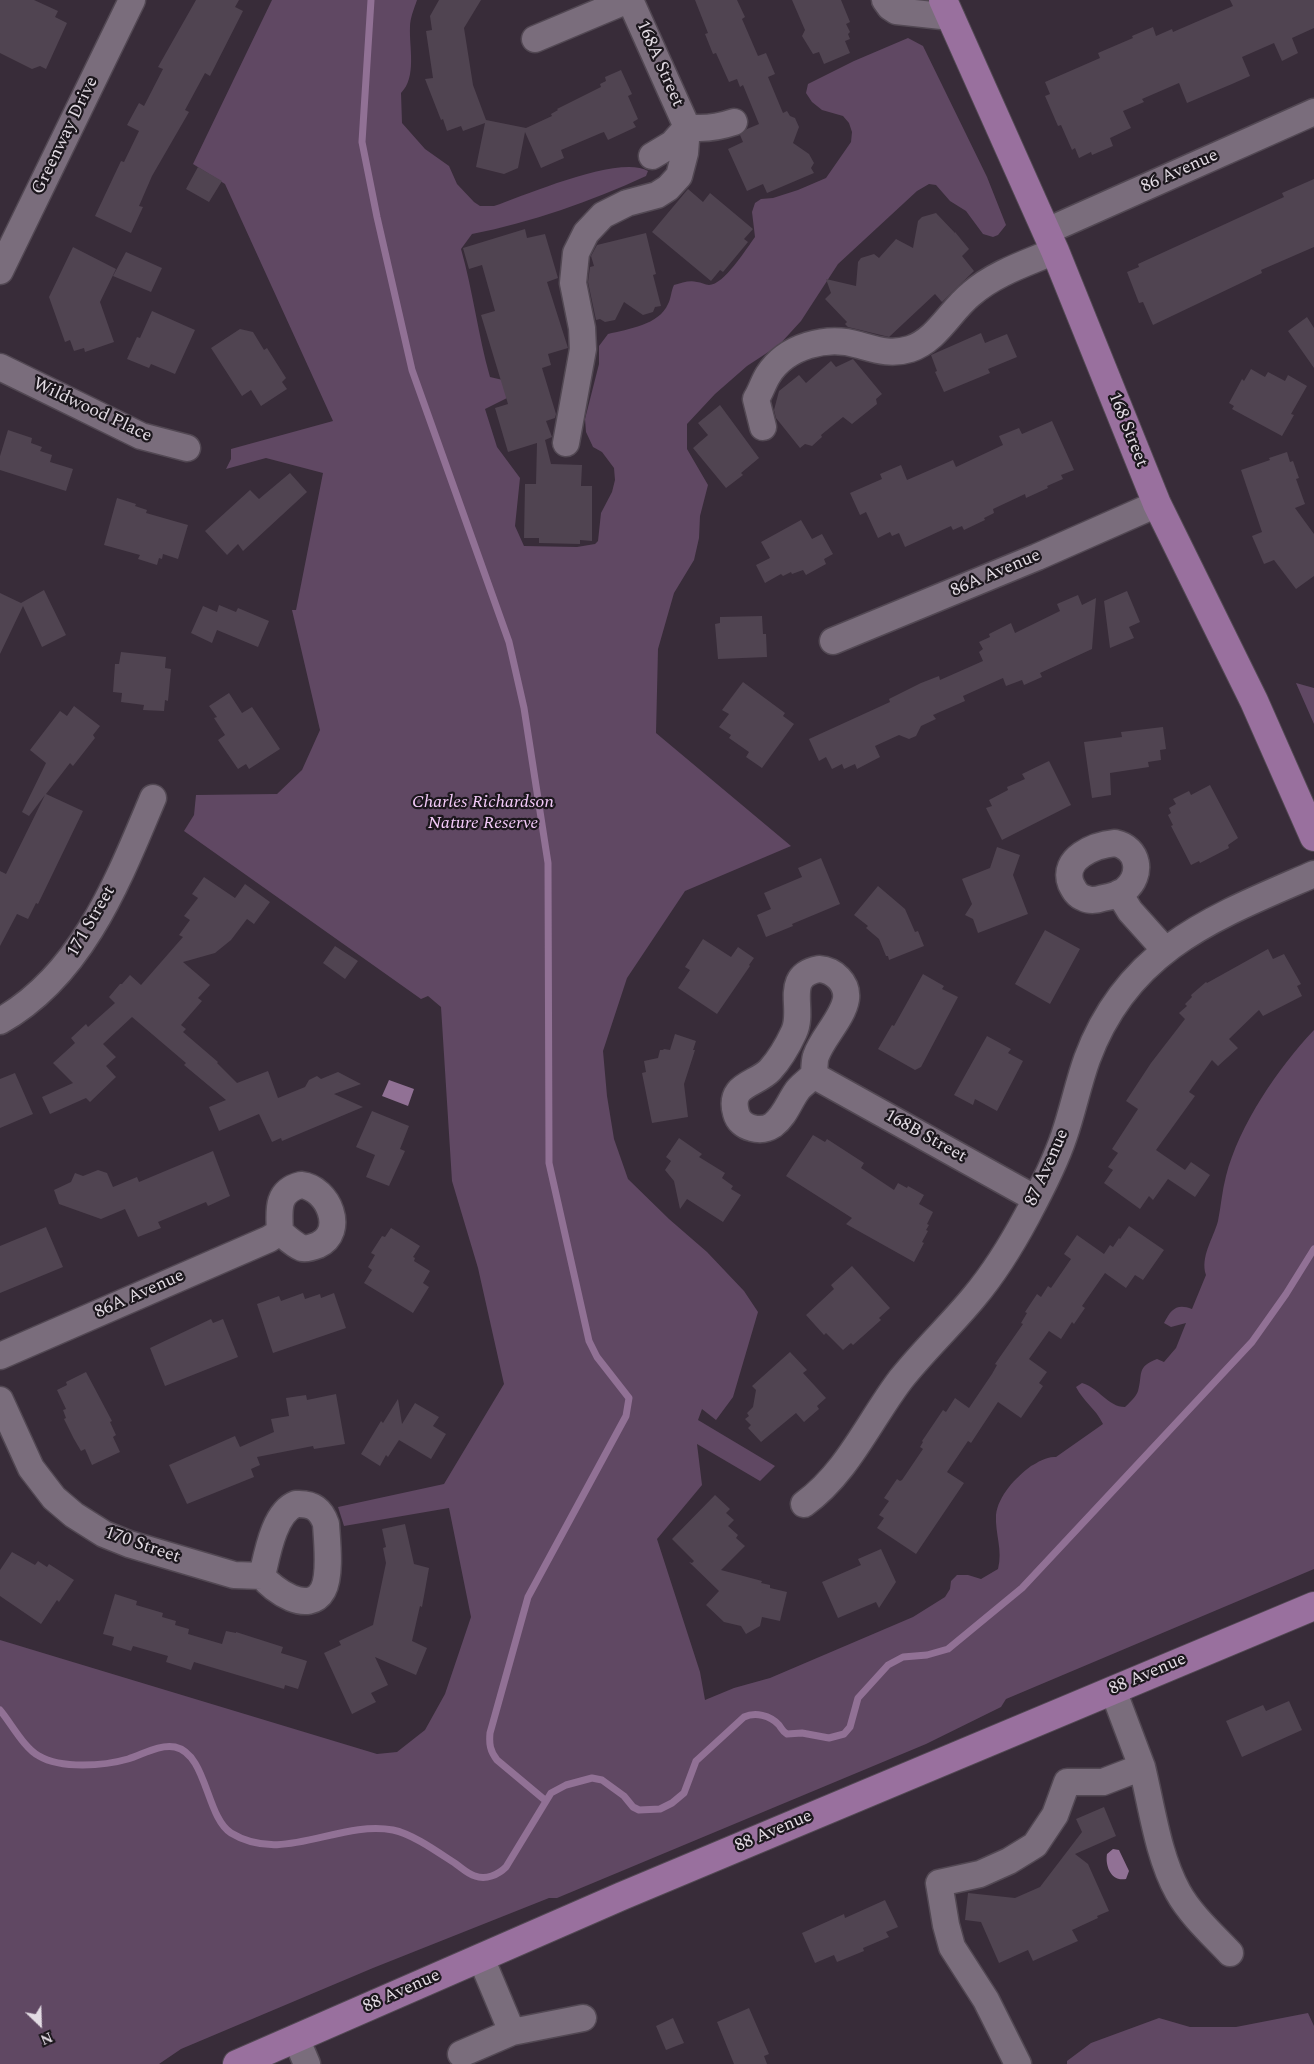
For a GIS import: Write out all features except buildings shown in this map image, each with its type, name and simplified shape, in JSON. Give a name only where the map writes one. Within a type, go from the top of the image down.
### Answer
[{"type":"main road","name":"168 Street","points":[[947,8],[1051,241],[1157,504],[1254,701],[1314,838]]},
{"type":"main road","name":"88 Avenue","points":[[237,2064],[622,1896],[1314,1606]]},
{"type":"street","name":"Greenway Drive","points":[[0,271],[132,0]]},
{"type":"street","points":[[535,39],[629,0]]},
{"type":"street","name":"168A Street","points":[[629,0],[687,127]]},
{"type":"street","name":"168 Street","points":[[885,0],[896,11],[947,8]]},
{"type":"street","name":"86 Avenue","points":[[763,427],[745,397],[781,360],[796,351],[831,341],[851,343],[878,351],[891,352],[915,347],[935,334],[958,305],[987,282],[1051,241],[1314,112]]},
{"type":"street","points":[[687,127],[711,128],[734,122]]},
{"type":"street","points":[[652,156],[672,144],[687,127]]},
{"type":"street","points":[[564,447],[583,349],[582,328],[572,283],[576,253],[586,233],[603,214],[627,203],[657,195],[672,184],[678,176],[684,159],[687,127]]},
{"type":"street","name":"Wildwood Place","points":[[0,367],[141,436],[186,448]]},
{"type":"street","name":"86A Avenue","points":[[833,641],[1044,554],[1157,504]]},
{"type":"street","name":"171 Street","points":[[0,1021],[25,1005],[60,974],[80,946],[111,891],[153,798]]},
{"type":"street","name":"87 Avenue","points":[[804,1504],[832,1481],[902,1379],[985,1284],[1013,1241],[1036,1199],[1061,1144],[1087,1060],[1103,1025],[1129,987],[1165,950],[1194,929],[1221,914],[1314,874]]},
{"type":"street","points":[[1119,893],[1130,911],[1165,950]]},
{"type":"street","points":[[819,969],[830,972],[839,978],[845,989],[846,998],[843,1008],[816,1056],[813,1075],[797,1090],[783,1114],[769,1127],[761,1129],[749,1128],[740,1121],[734,1105],[737,1093],[745,1085],[764,1075],[776,1062],[798,1024],[796,992],[800,980],[806,974],[819,969]]},
{"type":"street","name":"168B Street","points":[[813,1075],[1036,1199]]},
{"type":"street","name":"86A Avenue","points":[[0,1356],[260,1243],[280,1232]]},
{"type":"street","name":"170 Street","points":[[0,1400],[19,1444],[35,1473],[54,1498],[74,1515],[97,1530],[123,1542],[234,1575],[262,1576]]},
{"type":"street","points":[[1113,1690],[1142,1768],[1161,1852],[1178,1893],[1202,1923],[1230,1953]]},
{"type":"street","points":[[1018,2064],[986,2000],[952,1947],[946,1925],[939,1883],[980,1874],[1009,1861],[1035,1845],[1055,1815],[1067,1782],[1103,1782],[1142,1768]]},
{"type":"street","points":[[481,1958],[512,2032]]},
{"type":"street","points":[[462,2054],[512,2032],[583,2018]]},
{"type":"street","points":[[296,2038],[306,2064]]},
{"type":"green space","name":"Charles Richardson Nature Reserve","points":[[272,0],[417,0],[410,24],[411,70],[406,86],[401,93],[402,123],[425,149],[449,166],[457,184],[480,206],[494,206],[595,172],[635,167],[648,171],[646,176],[582,203],[517,224],[472,234],[461,249],[490,377],[507,381],[515,394],[485,409],[497,447],[520,478],[515,526],[524,546],[577,547],[595,544],[598,541],[601,513],[612,492],[615,480],[614,468],[602,452],[593,447],[586,432],[585,419],[599,364],[599,346],[608,334],[642,325],[658,317],[670,300],[674,285],[691,281],[709,285],[721,279],[734,266],[755,237],[752,212],[755,203],[761,199],[773,198],[798,190],[826,178],[851,142],[852,132],[849,123],[843,116],[822,110],[812,102],[806,93],[808,84],[854,61],[908,38],[923,46],[987,177],[1006,225],[998,235],[993,237],[983,234],[966,211],[950,201],[936,185],[929,184],[917,191],[838,264],[801,321],[779,345],[747,366],[715,394],[687,424],[687,449],[708,485],[700,516],[699,538],[694,560],[674,593],[658,649],[656,733],[791,846],[685,891],[627,978],[603,1051],[607,1096],[614,1139],[628,1179],[669,1219],[707,1252],[744,1291],[758,1312],[733,1397],[716,1420],[702,1409],[698,1420],[775,1466],[760,1481],[697,1444],[702,1485],[657,1539],[700,1672],[705,1700],[734,1688],[770,1678],[913,1617],[945,1597],[950,1589],[951,1581],[957,1575],[968,1575],[981,1579],[998,1569],[1000,1555],[996,1515],[1000,1501],[1009,1487],[1031,1466],[1046,1458],[1056,1457],[1103,1424],[1076,1387],[1082,1383],[1088,1385],[1113,1404],[1125,1407],[1137,1393],[1143,1368],[1157,1359],[1164,1362],[1176,1348],[1186,1323],[1171,1327],[1164,1323],[1169,1314],[1178,1307],[1192,1309],[1206,1275],[1206,1255],[1218,1221],[1226,1176],[1240,1137],[1261,1098],[1274,1079],[1314,1030],[1314,1569],[1006,1699],[1001,1707],[926,1744],[557,1898],[549,1898],[373,1968],[181,2049],[159,2064],[0,2064],[0,1640],[377,1754],[397,1752],[425,1730],[445,1694],[471,1617],[449,1508],[344,1526],[338,1507],[444,1484],[504,1384],[478,1268],[452,1181],[441,1007],[428,996],[421,999],[184,831],[194,815],[196,795],[277,794],[302,770],[320,730],[292,610],[296,610],[323,473],[266,458],[226,469],[231,459],[231,449],[333,421],[225,184],[193,164]]},
{"type":"green space","points":[[1296,683],[1314,688],[1314,724]]},
{"type":"green space","points":[[1308,2013],[1314,2026],[1314,2064],[1067,2064],[1067,2061],[1091,2043],[1159,2018],[1190,2027],[1236,2027]]},
{"type":"shaded area","points":[[389,1080],[414,1089],[408,1106],[382,1096]]},
{"type":"shaded area","points":[[1113,1849],[1119,1850],[1129,1871],[1126,1879],[1116,1878],[1108,1868],[1107,1854]]},
{"type":"waterway","points":[[371,0],[362,142],[377,217],[412,370],[509,642],[524,708],[548,863],[549,1163],[589,1341],[597,1357],[629,1398],[626,1416],[528,1597],[490,1733],[490,1747],[497,1760],[546,1801]]},
{"type":"waterway","points":[[0,1710],[33,1752],[48,1760],[59,1763],[95,1765],[128,1759],[157,1748],[169,1746],[186,1752],[194,1761],[216,1814],[223,1825],[231,1833],[251,1842],[271,1845],[311,1840],[352,1831],[372,1829],[393,1830],[401,1832],[434,1849],[472,1875],[479,1877],[492,1876],[506,1867],[551,1793],[566,1785],[592,1778],[602,1780],[624,1796],[633,1807],[639,1810],[660,1809],[672,1803],[684,1793],[696,1761],[748,1715],[767,1717],[779,1725],[787,1734],[802,1733],[829,1738],[844,1734],[850,1727],[858,1698],[888,1665],[903,1657],[927,1655],[948,1649],[1022,1588],[1252,1342],[1286,1294],[1314,1249]]}]
